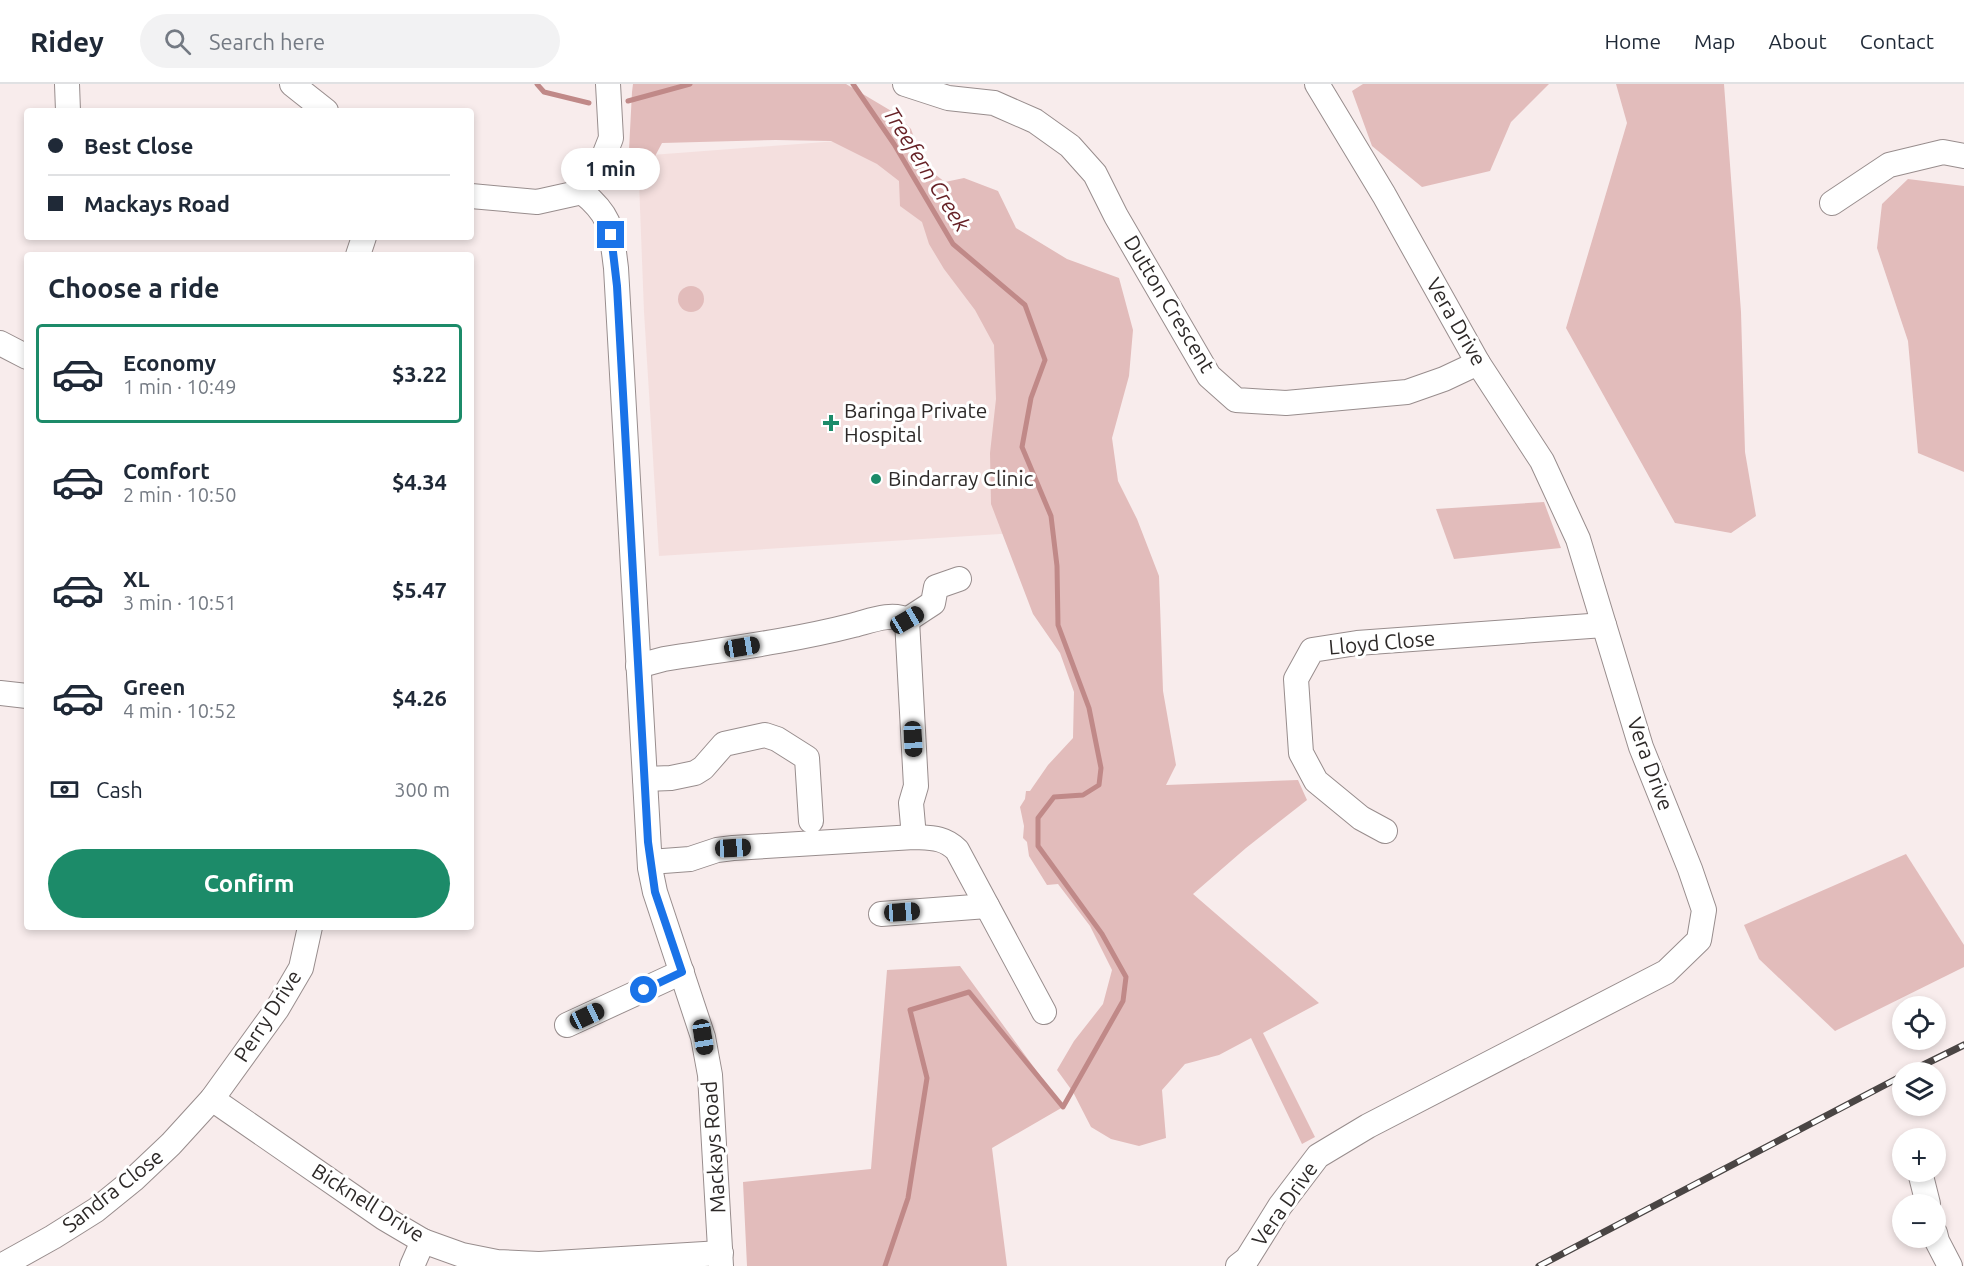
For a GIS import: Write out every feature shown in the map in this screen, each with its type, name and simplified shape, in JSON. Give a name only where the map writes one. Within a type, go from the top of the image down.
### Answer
[{"type":"street","points":[[67,84],[68,108]]},
{"type":"street","points":[[292,84],[322,108]]},
{"type":"street","name":"Dutton Crescent","points":[[905,84],[948,98],[994,103],[1035,121],[1070,146],[1095,174],[1116,216],[1209,376],[1236,400],[1286,403],[1407,392],[1444,379],[1478,363]]},
{"type":"street","name":"Vera Drive","points":[[1238,1266],[1247,1259],[1280,1206],[1318,1156],[1378,1121],[1666,972],[1699,940],[1704,910],[1641,747],[1578,539],[1542,461],[1478,363],[1384,195],[1317,84]]},
{"type":"street","points":[[474,196],[537,202],[582,192],[600,166],[610,138],[608,87]]},
{"type":"street","points":[[1832,203],[1889,165],[1943,152],[1964,156]]},
{"type":"street","name":"Mackays Road","points":[[582,192],[596,203],[606,216],[616,268],[650,862],[655,892],[703,1037],[710,1075],[721,1260]]},
{"type":"street","points":[[0,343],[24,355]]},
{"type":"street","points":[[907,620],[933,603],[936,587],[959,579]]},
{"type":"street","points":[[638,666],[664,659],[830,632],[886,618],[900,616],[907,620]]},
{"type":"street","points":[[907,620],[916,786],[911,803],[914,837]]},
{"type":"street","name":"Lloyd Close","points":[[1385,831],[1361,818],[1316,782],[1301,753],[1296,679],[1312,650],[1357,643],[1604,626]]},
{"type":"street","points":[[0,693],[24,696]]},
{"type":"street","points":[[645,779],[695,773],[703,768],[724,744],[765,735],[807,758],[811,821]]},
{"type":"street","points":[[650,862],[690,859],[717,850],[914,837],[934,838],[949,843],[957,850],[1044,1012]]},
{"type":"street","points":[[880,914],[987,906]]},
{"type":"street","name":"Perry Drive","points":[[212,1099],[277,1009],[301,968],[309,930]]},
{"type":"street","points":[[567,1025],[682,972]]},
{"type":"street","name":"Bicknell Drive","points":[[212,1099],[384,1218],[423,1241],[462,1255],[497,1262],[539,1264],[721,1260]]},
{"type":"street","name":"Sandra Close","points":[[1,1266],[96,1210],[133,1180],[171,1144],[212,1099]]},
{"type":"street","points":[[412,1266],[423,1241]]},
{"type":"street","points":[[1941,1248],[1950,1266]]},
{"type":"shaded area","points":[[633,84],[846,84],[893,112],[911,129],[924,166],[945,182],[964,178],[998,191],[1016,228],[1067,259],[1119,278],[1133,330],[1129,376],[1112,438],[1118,481],[1137,519],[1159,576],[1163,691],[1176,765],[1166,785],[1298,780],[1307,800],[1193,894],[1319,1003],[1263,1033],[1315,1137],[1302,1144],[1251,1038],[1219,1055],[1185,1064],[1162,1090],[1166,1138],[1139,1146],[1111,1139],[1091,1127],[1073,1092],[1057,1070],[1074,1041],[1103,1004],[1112,970],[1090,926],[1058,884],[1047,885],[1029,856],[1027,842],[1023,838],[1024,826],[1020,807],[1025,799],[1026,791],[1030,791],[1048,765],[1073,738],[1074,692],[1060,653],[1033,614],[991,504],[990,453],[996,399],[994,345],[975,310],[944,269],[929,244],[922,222],[900,206],[899,181],[877,164],[831,141],[776,140],[662,143],[653,160],[638,163],[629,150]]},
{"type":"shaded area","points":[[1363,84],[1549,84],[1511,122],[1490,171],[1422,187],[1372,146],[1352,91]]},
{"type":"shaded area","points":[[1616,84],[1724,84],[1741,312],[1745,452],[1756,516],[1731,533],[1675,523],[1566,328],[1627,123]]},
{"type":"shaded area","name":"Baringa Private Hospital","points":[[891,137],[1005,296],[1016,533],[659,556],[644,312],[638,156]]},
{"type":"shaded area","points":[[1908,179],[1964,186],[1964,472],[1918,453],[1908,341],[1877,248],[1882,204]]},
{"type":"shaded area","points":[[691,286],[700,290],[704,299],[700,308],[691,312],[682,308],[678,299],[682,290]]},
{"type":"shaded area","points":[[1544,502],[1561,548],[1454,559],[1436,509]]},
{"type":"shaded area","points":[[1906,854],[1964,945],[1964,967],[1906,996],[1892,996],[1892,1003],[1835,1031],[1759,959],[1744,925]]},
{"type":"shaded area","points":[[960,966],[1063,1107],[992,1148],[1007,1266],[747,1266],[743,1182],[871,1169],[887,970]]},
{"type":"waterway","name":"Treefern Creek","points":[[537,84],[544,92],[589,103]]},
{"type":"waterway","name":"Treefern Creek","points":[[628,101],[690,84]]},
{"type":"waterway","name":"Treefern Creek","points":[[853,84],[894,144],[953,244],[1025,305],[1045,360],[1031,398],[1022,447],[1051,516],[1057,566],[1058,625],[1089,708],[1101,768],[1099,785],[1083,795],[1054,797],[1038,818],[1038,846],[1102,934],[1126,977],[1123,1001],[1063,1107],[969,992],[910,1010],[927,1078],[908,1198],[885,1266]]},
{"type":"railway","points":[[1929,1062],[1964,1045]]},
{"type":"railway","points":[[1539,1266],[1892,1081]]},
{"type":"place","name":"Baringa Private Hospital","points":[[831,423]]},
{"type":"place","name":"Bindarray Clinic","points":[[876,479]]},
{"type":"route","points":[[611,235],[616,268],[650,868],[655,892],[682,972],[644,990]]}]
